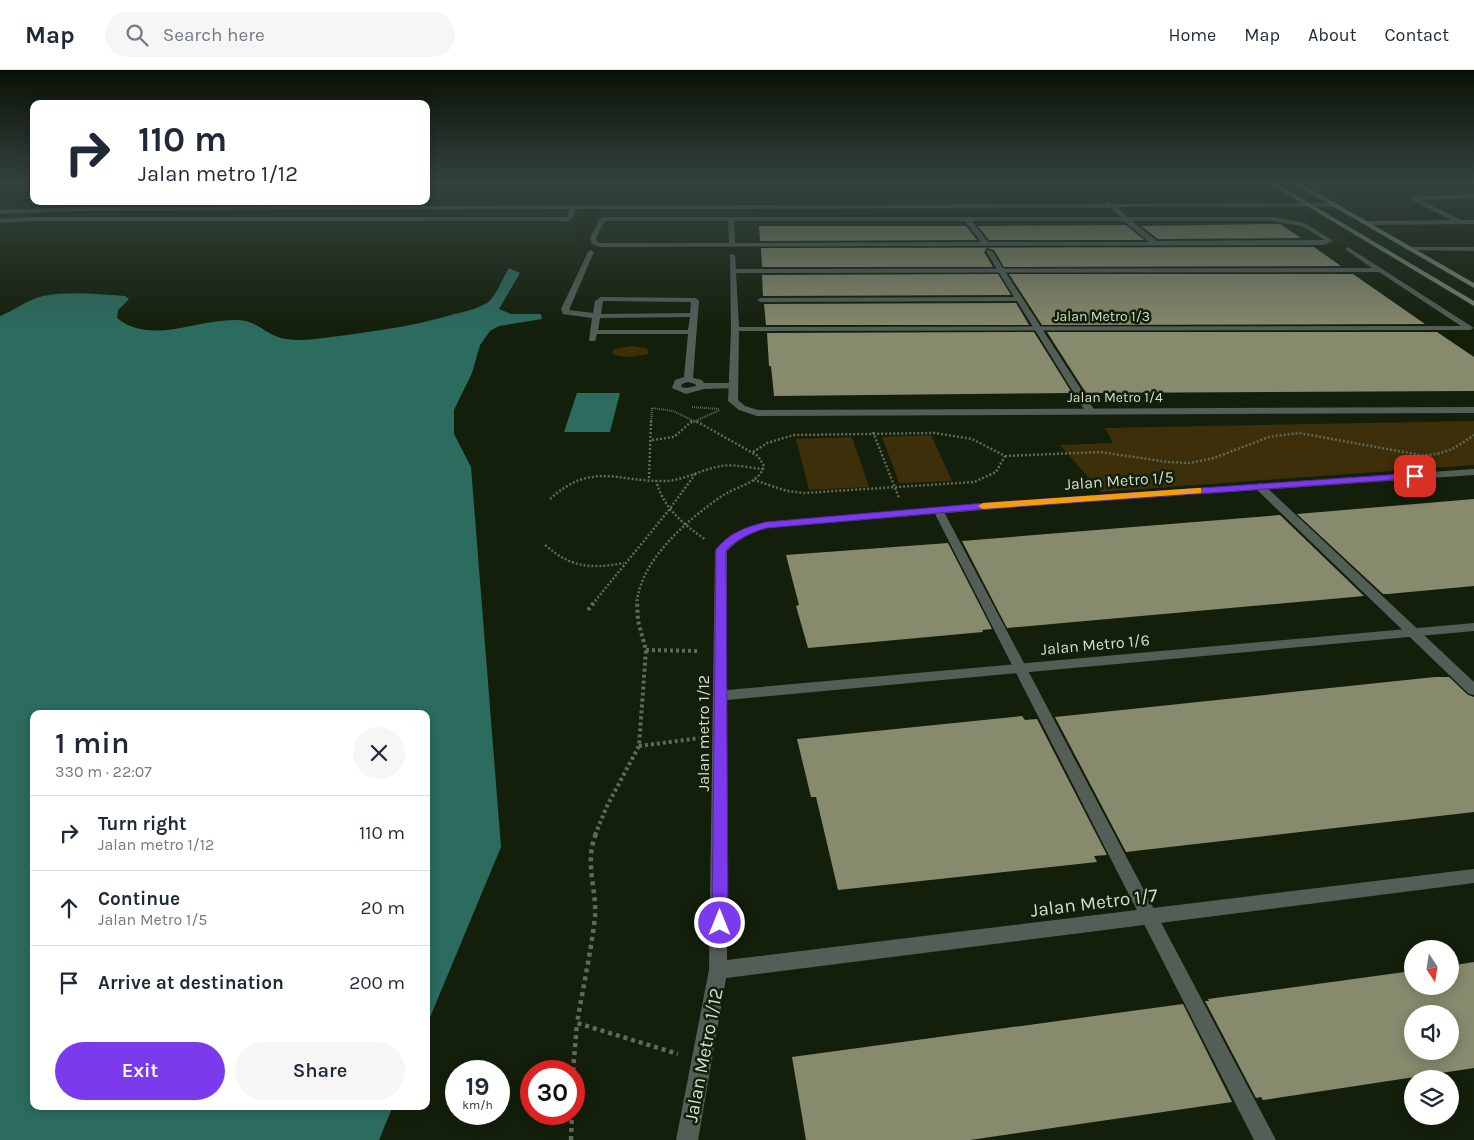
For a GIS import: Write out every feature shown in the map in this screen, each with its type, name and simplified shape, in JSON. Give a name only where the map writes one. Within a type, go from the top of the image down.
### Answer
[{"type":"street","points":[[597,231],[593,238],[594,242],[600,245],[732,244],[988,247],[1155,243],[1323,243],[1330,241],[1314,231]]},
{"type":"street","points":[[731,231],[732,244]]},
{"type":"street","points":[[976,231],[988,247],[1090,411]]},
{"type":"street","points":[[1140,231],[1155,243]]},
{"type":"street","points":[[1352,231],[1474,304]]},
{"type":"street","points":[[1379,231],[1474,286]]},
{"type":"street","points":[[1348,249],[1472,329]]},
{"type":"street","points":[[1410,249],[1474,249]]},
{"type":"street","points":[[591,252],[565,309],[566,312],[596,316],[694,316]]},
{"type":"street","points":[[732,255],[735,329],[733,401],[738,405]]},
{"type":"street","points":[[732,271],[1378,270]]},
{"type":"street","points":[[688,380],[695,301],[693,300],[607,298],[599,301],[593,336],[692,332]]},
{"type":"street","points":[[761,300],[1019,299]]},
{"type":"street","name":"Jalan Metro 1/3","points":[[735,329],[1472,329]]},
{"type":"street","points":[[701,386],[699,382],[688,380],[678,382],[676,388],[692,391],[701,386],[733,386]]},
{"type":"street","name":"Jalan Metro 1/4","points":[[738,405],[757,413],[1474,410]]},
{"type":"street","name":"Jalan Metro 1/5","points":[[721,550],[732,539],[750,529],[766,525],[906,512],[1474,472]]},
{"type":"street","points":[[1259,486],[1474,690]]},
{"type":"street","points":[[938,510],[1265,1140]]},
{"type":"street","name":"Jalan metro 1/12","points":[[718,970],[721,550]]},
{"type":"street","name":"Jalan Metro 1/6","points":[[720,696],[1474,627]]},
{"type":"street","name":"Jalan Metro 1/7","points":[[718,970],[1474,876]]},
{"type":"street","name":"Jalan Metro 1/12","points":[[686,1140],[718,970]]},
{"type":"path","points":[[652,440],[674,437],[693,421],[738,405]]},
{"type":"path","points":[[574,1060],[577,1023],[595,915],[591,880],[592,843],[607,806],[639,746],[646,650],[638,621],[636,600],[640,585],[657,556],[684,525],[723,495],[754,480],[762,473],[764,466],[760,457],[753,452],[735,445],[671,410],[652,408],[649,478]]},
{"type":"path","points":[[868,412],[873,433],[906,512]]},
{"type":"path","points":[[753,452],[776,439],[794,436],[873,433],[956,434],[975,439],[1005,456],[1101,452],[1144,457],[1170,464],[1211,460],[1252,442],[1286,433],[1299,433],[1354,441],[1411,453],[1438,455],[1452,450],[1474,435]]},
{"type":"path","points":[[754,480],[787,491],[804,493],[974,482],[996,472],[1005,456]]},
{"type":"path","points":[[550,499],[560,490],[579,480],[597,476],[667,480],[722,466],[763,469]]},
{"type":"path","points":[[588,610],[669,510],[696,472]]},
{"type":"path","points":[[656,480],[669,510],[684,525],[721,550]]},
{"type":"path","points":[[544,545],[563,559],[576,565],[590,568],[625,563]]},
{"type":"path","points":[[646,650],[685,652],[720,650]]},
{"type":"path","points":[[639,746],[720,736]]},
{"type":"path","points":[[577,1023],[701,1061]]},
{"type":"path","points":[[571,1140],[572,1125]]},
{"type":"shaded area","points":[[0,231],[579,231],[574,245],[0,243]]},
{"type":"shaded area","points":[[590,231],[1329,231],[1351,244],[584,246]]},
{"type":"shaded area","points":[[632,346],[645,348],[649,351],[648,354],[629,357],[613,355],[612,352],[615,349]]},
{"type":"shaded area","points":[[1474,421],[1474,465],[1101,492],[1060,445],[1113,443],[1105,428]]},
{"type":"shaded area","points":[[931,435],[952,481],[899,483],[882,437]]},
{"type":"shaded area","points":[[852,437],[869,487],[809,490],[796,439]]},
{"type":"water","points":[[509,268],[520,273],[499,309],[511,314],[541,314],[542,319],[499,326],[490,331],[480,345],[472,373],[454,410],[454,434],[471,467],[501,847],[430,1017],[430,710],[30,710],[30,1110],[391,1110],[379,1140],[0,1140],[0,316],[43,296],[73,293],[105,294],[125,296],[129,299],[118,310],[117,318],[130,326],[145,330],[176,329],[223,320],[238,320],[251,323],[280,338],[301,340],[400,327],[438,319],[483,305],[496,292]]},
{"type":"water","points":[[577,393],[620,393],[610,432],[564,432]]},
{"type":"building","points":[[759,231],[970,231],[977,240],[760,241]]},
{"type":"building","points":[[982,231],[1133,231],[1144,240],[989,240]]},
{"type":"building","points":[[1147,231],[1290,231],[1301,238],[1158,239]]},
{"type":"building","points":[[1314,247],[1341,266],[1004,267],[994,250],[987,248],[984,252],[993,267],[762,267],[761,248]]},
{"type":"building","points":[[998,274],[1011,295],[763,296],[762,275]]},
{"type":"building","points":[[1009,274],[1353,274],[1425,324],[1042,325]]},
{"type":"building","points":[[1016,303],[1029,325],[766,325],[764,304]]},
{"type":"building","points":[[1034,332],[1072,393],[774,396],[771,366],[769,366],[767,333]]},
{"type":"building","points":[[1047,332],[1437,332],[1474,357],[1474,391],[1086,393]]},
{"type":"building","points":[[1474,499],[1474,586],[1388,594],[1383,594],[1297,514]]},
{"type":"building","points":[[1280,515],[1364,596],[1007,628],[962,541]]},
{"type":"building","points":[[948,543],[992,629],[982,630],[983,632],[808,648],[796,606],[799,605],[786,555]]},
{"type":"building","points":[[1449,677],[1468,695],[1474,697],[1474,812],[1126,852],[1055,717]]},
{"type":"building","points":[[1022,716],[1025,720],[1037,719],[1107,855],[1094,856],[1097,862],[838,890],[816,797],[811,797],[797,739]]},
{"type":"building","points":[[1474,962],[1474,1068],[1459,1070],[1404,1070],[1404,1079],[1263,1100],[1261,1097],[1256,1098],[1205,1001],[1209,1001],[1208,999],[1404,972],[1404,995],[1459,995],[1459,964]]},
{"type":"building","points":[[1183,1004],[1232,1102],[970,1140],[806,1140],[792,1057]]},
{"type":"slow traffic","points":[[983,506],[1198,491]]},
{"type":"route","points":[[720,923],[721,550],[732,539],[750,529],[766,525],[906,512],[1415,476]]}]
